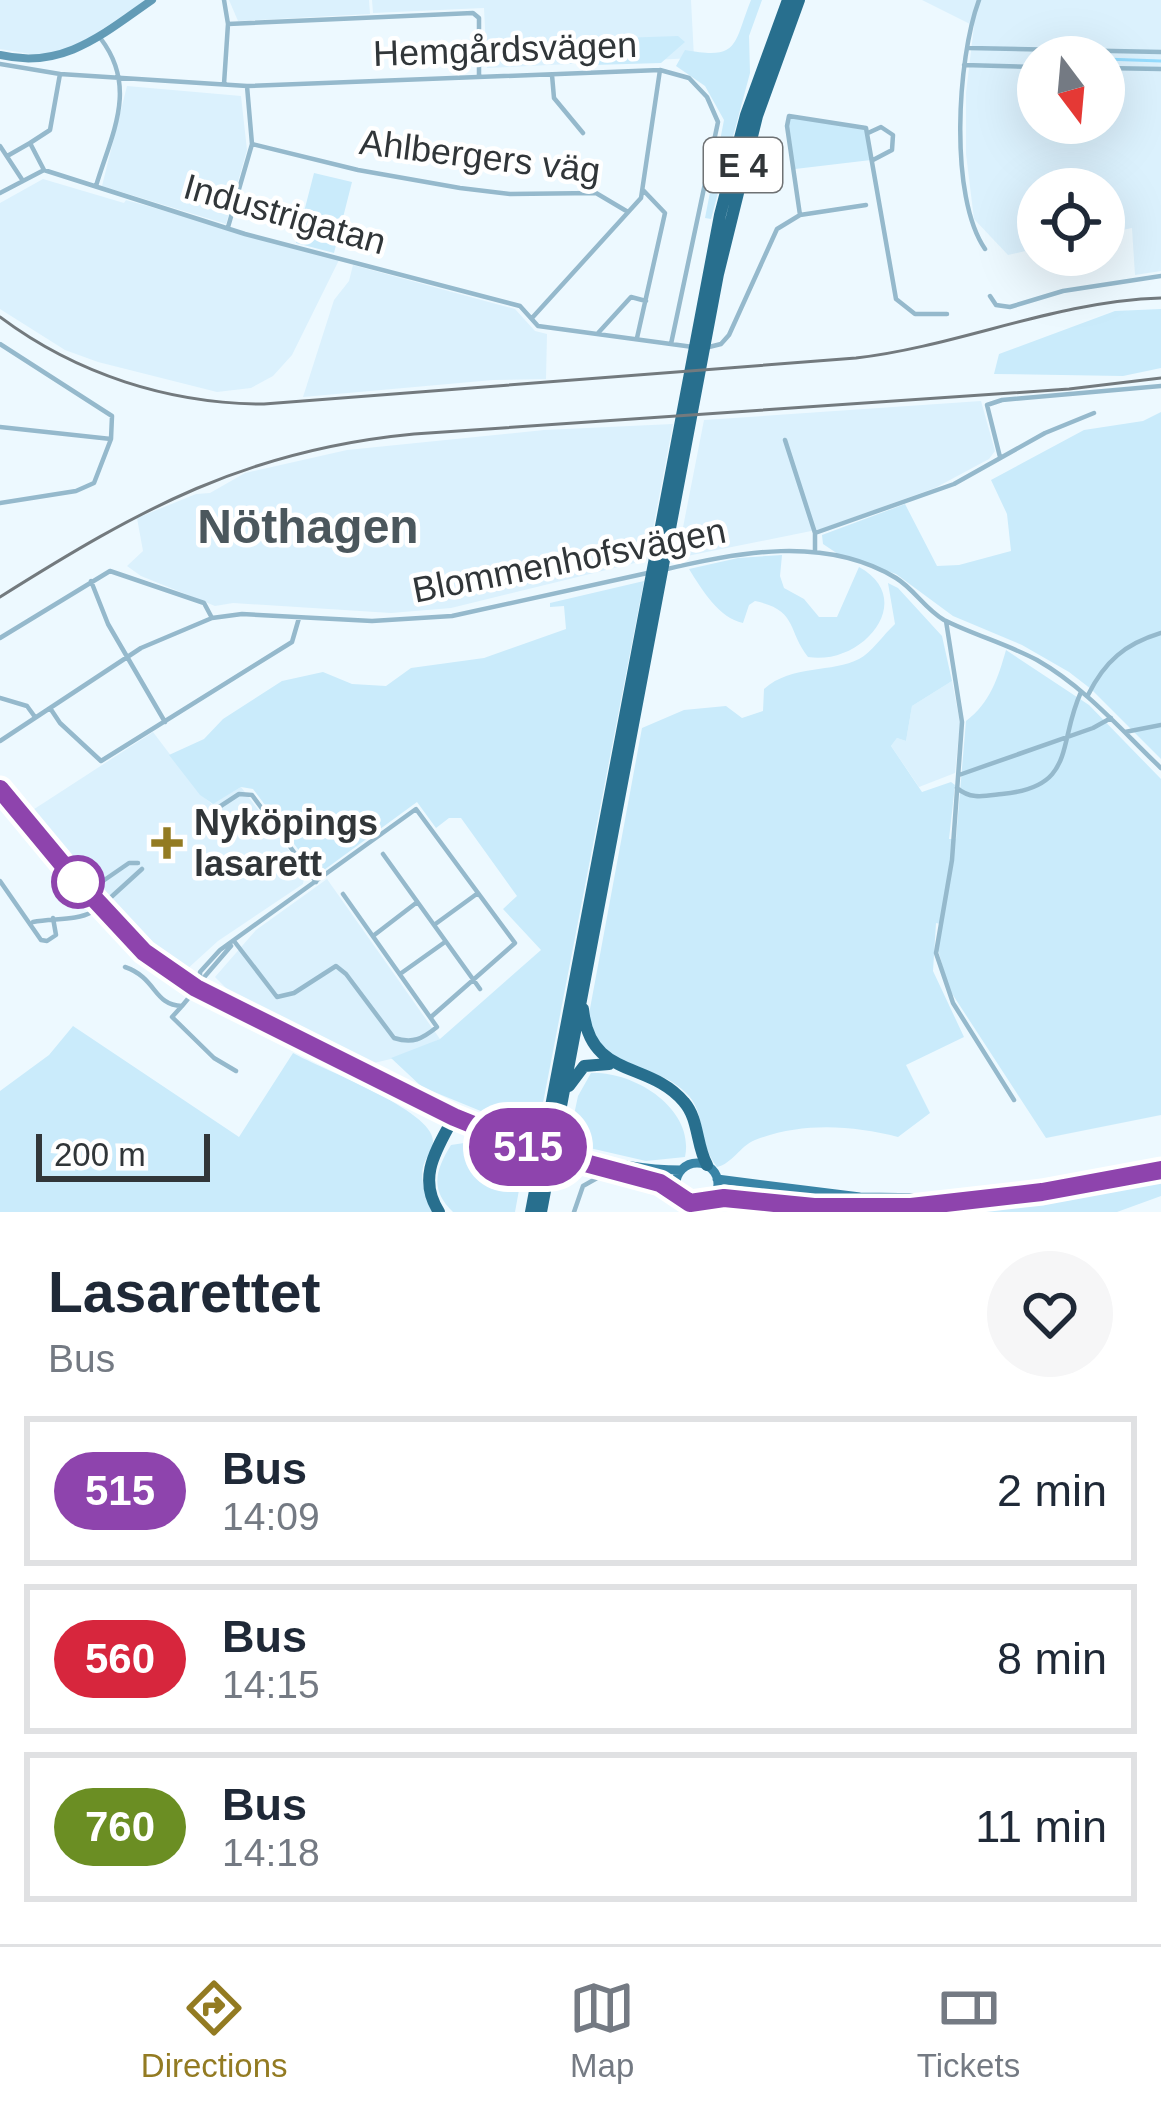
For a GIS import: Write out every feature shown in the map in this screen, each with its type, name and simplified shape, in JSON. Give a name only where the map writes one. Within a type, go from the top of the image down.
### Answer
[{"type":"highway","name":"E 4","points":[[541,1212],[542,1173],[731,170],[787,0]]},
{"type":"highway","name":"E 4","points":[[701,336],[743,164],[799,0]]},
{"type":"highway","name":"E 4","points":[[552,1127],[562,1098],[655,580]]},
{"type":"highway","points":[[581,996],[588,1036],[597,1050],[683,1100],[692,1115],[696,1140],[693,1166]]},
{"type":"highway","points":[[562,1098],[584,1066],[617,1065]]},
{"type":"highway","points":[[439,1212],[431,1198],[428,1172],[455,1114]]},
{"type":"highway","points":[[527,1212],[542,1173]]},
{"type":"main road","points":[[0,55],[50,58],[77,50],[152,0]]},
{"type":"main road","points":[[0,793],[144,952],[198,985],[533,1149],[660,1183],[681,1197],[706,1205],[911,1207],[1042,1192],[1161,1168]]},
{"type":"main road","points":[[455,1114],[643,1168],[693,1166],[717,1179],[830,1196],[939,1198],[1161,1168]]},
{"type":"main road","points":[[687,1212],[676,1181],[693,1166]]},
{"type":"main road","points":[[706,1205],[717,1179]]},
{"type":"street","points":[[224,0],[228,24],[224,86]]},
{"type":"street","points":[[979,0],[964,65],[961,117],[970,218],[985,249]]},
{"type":"street","points":[[228,24],[472,13],[479,18],[479,77]]},
{"type":"street","points":[[96,187],[118,112],[121,79],[118,64],[100,37]]},
{"type":"street","points":[[967,48],[1161,52]]},
{"type":"street","name":"Hemgårdsvägen","points":[[0,64],[60,74],[224,86],[660,70],[688,78],[707,97],[718,122],[670,345]]},
{"type":"street","points":[[964,65],[1017,66]]},
{"type":"street","points":[[1125,68],[1161,69]]},
{"type":"street","points":[[532,318],[641,198],[660,70]]},
{"type":"street","points":[[8,155],[50,130],[60,74]]},
{"type":"street","points":[[552,74],[554,98],[583,133]]},
{"type":"street","points":[[228,229],[252,144],[248,86]]},
{"type":"street","points":[[800,215],[789,116],[862,126],[868,133],[896,299],[915,314],[947,314]]},
{"type":"street","points":[[868,133],[881,127],[893,135],[892,150],[873,160]]},
{"type":"street","points":[[0,193],[44,170],[30,142]]},
{"type":"street","name":"Ahlbergers väg","points":[[252,144],[460,188],[510,194],[596,193],[628,212]]},
{"type":"street","points":[[0,146],[22,181]]},
{"type":"street","name":"Industrigatan","points":[[44,170],[228,229],[520,306],[538,326],[670,345]]},
{"type":"street","points":[[637,338],[665,212],[643,190]]},
{"type":"street","points":[[670,345],[708,348],[721,344],[772,236],[800,215],[866,205]]},
{"type":"street","points":[[989,296],[996,305],[1010,307],[1063,291],[1161,276]]},
{"type":"street","points":[[599,332],[631,297],[646,301]]},
{"type":"street","points":[[0,344],[112,416],[112,439],[94,483],[76,491],[0,502]]},
{"type":"street","points":[[1000,457],[987,405],[1161,386]]},
{"type":"street","points":[[815,533],[955,484],[1094,413]]},
{"type":"street","points":[[0,427],[112,439]]},
{"type":"street","points":[[785,440],[815,533],[814,552]]},
{"type":"street","name":"Blommenhofsvägen","points":[[0,741],[153,642],[212,618],[242,614],[372,621],[452,616],[727,556],[814,552],[851,560],[895,578],[946,621],[1012,648],[1085,693],[1161,768]]},
{"type":"street","points":[[0,638],[110,571],[204,603],[212,618]]},
{"type":"street","points":[[91,581],[108,624],[165,722]]},
{"type":"street","points":[[50,707],[60,723],[101,761],[292,642],[299,619]]},
{"type":"street","points":[[946,621],[961,715],[952,860],[937,962],[953,1003],[1013,1100]]},
{"type":"street","points":[[957,788],[972,797],[1029,790],[1055,773],[1085,693],[1126,646],[1161,633]]},
{"type":"street","points":[[0,698],[27,706],[35,717]]},
{"type":"street","points":[[958,775],[1111,718]]},
{"type":"street","points":[[1125,732],[1161,725]]},
{"type":"street","points":[[210,813],[239,794],[252,795],[316,882]]},
{"type":"street","points":[[236,1071],[214,1058],[172,1017],[198,985],[205,965],[416,809],[515,943],[431,1017]]},
{"type":"street","points":[[383,854],[480,989]]},
{"type":"street","points":[[87,892],[129,863],[140,866],[109,899]]},
{"type":"street","points":[[0,881],[41,940],[56,935],[52,918]]},
{"type":"street","points":[[434,925],[478,893]]},
{"type":"street","points":[[235,941],[278,997],[294,993],[336,966],[394,1038],[420,1040],[437,1027],[343,894]]},
{"type":"street","points":[[373,936],[417,902]]},
{"type":"street","points":[[31,922],[78,918],[92,912]]},
{"type":"street","points":[[400,974],[445,942]]},
{"type":"street","points":[[124,967],[143,973],[165,1004],[182,1006]]},
{"type":"street","points":[[574,1212],[583,1186],[608,1172]]},
{"type":"shaded area","points":[[0,0],[146,0],[73,49],[48,57],[0,49]]},
{"type":"shaded area","points":[[229,0],[369,0],[370,14],[238,21]]},
{"type":"shaded area","points":[[372,0],[691,0],[694,58],[487,68],[484,8],[373,13]]},
{"type":"shaded area","points":[[751,0],[762,0],[749,36],[750,73],[711,219],[705,218],[724,120],[705,86],[676,66],[685,50],[716,53],[732,46]]},
{"type":"shaded area","points":[[922,0],[1161,0],[1161,271],[1135,275],[1132,228],[1125,230],[1125,168],[1017,168],[1017,253],[1008,255],[974,219],[966,154],[966,93],[974,26]]},
{"type":"shaded area","points":[[678,36],[685,42],[661,63],[593,65],[592,39]]},
{"type":"shaded area","points":[[127,86],[241,96],[247,150],[226,224],[102,186]]},
{"type":"shaded area","points":[[791,117],[861,128],[866,131],[871,160],[795,169],[788,127]]},
{"type":"shaded area","points":[[314,173],[352,182],[334,253],[296,243]]},
{"type":"shaded area","points":[[43,179],[339,260],[292,355],[273,376],[251,388],[217,392],[98,362],[65,350],[0,309],[0,203]]},
{"type":"shaded area","points":[[353,265],[515,309],[535,331],[547,334],[546,379],[303,397],[334,300],[349,281]]},
{"type":"shaded area","points":[[1161,309],[1161,368],[1123,376],[994,374],[999,354],[1115,311]]},
{"type":"shaded area","points":[[981,401],[995,451],[989,459],[935,488],[821,529],[677,558],[704,420]]},
{"type":"shaded area","points":[[1161,412],[1161,759],[1069,672],[1022,645],[953,616],[896,574],[823,544],[822,535],[905,504],[937,566],[1011,551],[1007,514],[991,480],[1084,430],[1143,421]]},
{"type":"shaded area","points":[[673,424],[647,560],[451,608],[391,613],[233,603],[215,606],[127,566],[143,551],[137,518],[210,493],[245,473],[347,450],[544,430]]},
{"type":"shaded area","points":[[782,555],[784,588],[804,599],[819,617],[837,617],[859,567],[876,580],[884,596],[883,612],[864,641],[828,657],[808,657],[790,622],[778,610],[755,601],[743,623],[734,620],[712,602],[689,569]]},
{"type":"shaded area","points":[[644,581],[537,1134],[422,1087],[391,1058],[440,1039],[541,950],[503,909],[517,896],[461,818],[449,818],[436,828],[417,802],[324,870],[312,868],[253,789],[241,787],[213,804],[200,795],[169,755],[204,739],[223,719],[282,681],[323,672],[352,684],[386,686],[411,668],[484,658],[566,629],[564,606],[550,607],[550,603]]},
{"type":"shaded area","points":[[888,583],[942,636],[952,681],[912,706],[906,741],[897,738],[891,746],[922,792],[951,782],[955,785],[949,839],[956,839],[966,721],[987,698],[1006,650],[1089,705],[1161,779],[1161,1115],[1046,1138],[949,989],[938,950],[941,924],[936,923],[933,971],[964,1037],[906,1065],[930,1113],[898,1137],[826,1127],[772,1134],[750,1143],[717,1167],[689,1096],[675,1084],[606,1050],[589,1014],[642,728],[684,710],[726,706],[742,718],[763,711],[764,689],[775,681],[859,659],[895,624]]},
{"type":"shaded area","points":[[952,681],[960,723],[955,773],[919,787],[891,746],[897,738],[906,741],[912,706]]},
{"type":"shaded area","name":"Nyköpings lasarett","points":[[153,732],[212,804],[241,787],[305,872],[303,884],[218,941],[185,971],[127,929],[25,815]]},
{"type":"shaded area","points":[[327,879],[440,1039],[370,1064],[229,991],[215,977],[256,930]]},
{"type":"shaded area","points":[[73,1026],[239,1137],[293,1053],[374,1091],[428,1129],[433,1145],[422,1179],[434,1212],[0,1212],[0,1091],[49,1055]]},
{"type":"shaded area","points":[[591,1073],[626,1079],[658,1096],[681,1123],[685,1157],[646,1161],[568,1143],[578,1096]]},
{"type":"shaded area","points":[[464,1143],[523,1168],[515,1212],[453,1212],[446,1204],[437,1180],[441,1163],[451,1145]]},
{"type":"shaded area","points":[[1161,1180],[1161,1196],[1117,1212],[977,1212]]},
{"type":"waterway","points":[[1125,60],[1161,61]]},
{"type":"railway","points":[[0,317],[60,355],[125,382],[193,398],[264,404],[856,358],[1084,307],[1161,298]]},
{"type":"railway","points":[[0,597],[100,537],[196,488],[246,469],[354,442],[1069,389],[1161,378]]},
{"type":"bus line","name":"515","points":[[0,789],[144,952],[196,988],[401,1094],[533,1149],[660,1183],[690,1203],[724,1198],[814,1207],[911,1207],[1042,1192],[1161,1170]]},
{"type":"place","name":"Nyköpings lasarett","points":[[167,843]]},
{"type":"district","name":"Nöthagen","points":[[308,526]]}]
